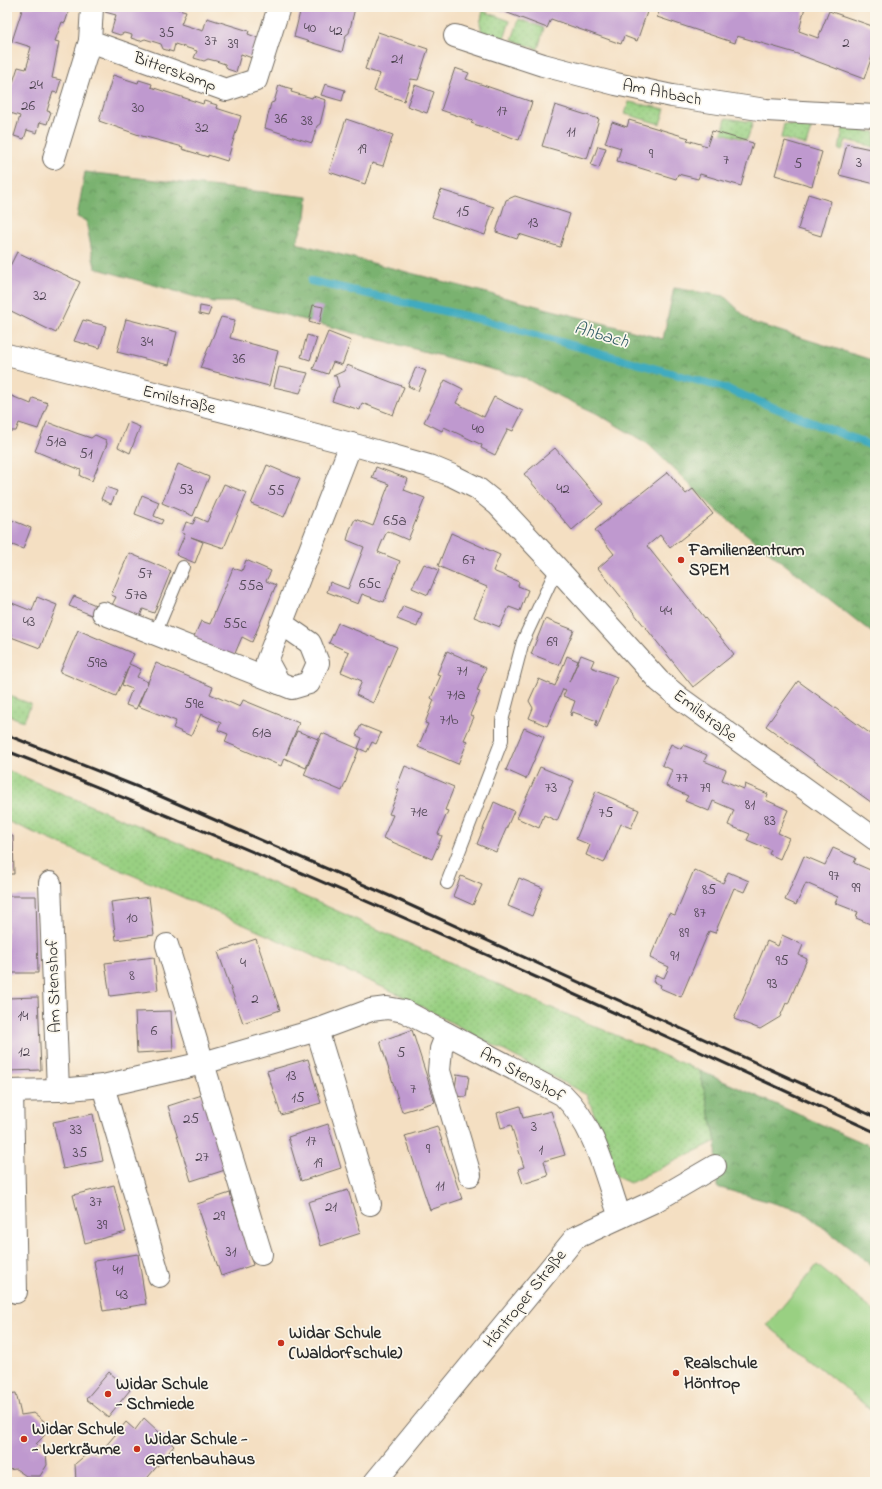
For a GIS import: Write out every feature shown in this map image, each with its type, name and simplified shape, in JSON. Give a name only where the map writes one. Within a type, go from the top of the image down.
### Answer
[{"type":"street","points":[[54,158],[90,41],[92,7]]},
{"type":"street","name":"Bitterskamp","points":[[90,41],[226,90],[256,80],[279,7]]},
{"type":"street","name":"Am Ahbach","points":[[455,36],[543,65],[616,84],[672,96],[766,110],[875,116]]},
{"type":"street","name":"Emilstraße","points":[[7,355],[351,444],[429,466],[477,488],[498,504],[659,681],[681,699],[875,839]]},
{"type":"street","points":[[279,683],[267,661],[351,444]]},
{"type":"street","points":[[103,613],[292,688],[308,684],[318,663],[310,643],[281,623]]},
{"type":"street","name":"Am Stenshof","points":[[50,883],[58,1090]]},
{"type":"street","points":[[167,945],[261,1254]]},
{"type":"street","name":"Am Stenshof","points":[[16,1292],[10,1091],[58,1090],[103,1086],[203,1063],[317,1030],[371,1010],[387,1008],[404,1011],[563,1095],[576,1107],[594,1140],[620,1217]]},
{"type":"street","points":[[317,1030],[370,1204]]},
{"type":"street","points":[[447,1034],[441,1049],[439,1072],[470,1174]]},
{"type":"street","points":[[103,1086],[159,1276]]},
{"type":"street","name":"Höntroper Straße","points":[[375,1482],[574,1238],[656,1201],[715,1166]]},
{"type":"lane","points":[[155,634],[182,567]]},
{"type":"lane","points":[[447,883],[502,740],[502,721],[523,641],[557,568]]},
{"type":"green space","points":[[483,11],[510,21],[504,39],[482,32],[480,24]]},
{"type":"green space","points":[[519,19],[544,28],[538,49],[512,40]]},
{"type":"green space","points":[[629,102],[665,109],[660,124],[625,114]]},
{"type":"green space","points":[[726,118],[753,122],[747,140],[722,133]]},
{"type":"green space","points":[[784,124],[812,126],[806,145],[781,138]]},
{"type":"green space","points":[[843,128],[875,132],[875,147],[846,140],[842,151],[839,150]]},
{"type":"green space","points":[[85,172],[308,197],[306,217],[296,243],[663,339],[674,288],[724,296],[751,322],[875,361],[875,635],[717,511],[648,444],[596,413],[546,390],[525,378],[236,302],[213,302],[95,268],[86,221],[77,217]]},
{"type":"green space","points":[[7,695],[31,704],[24,721],[7,715]]},
{"type":"green space","points":[[7,770],[333,909],[526,997],[700,1071],[716,1141],[630,1183],[617,1177],[587,1095],[398,994],[160,887],[7,821]]},
{"type":"green space","points":[[700,1071],[875,1148],[875,1268],[802,1211],[717,1187],[716,1141]]},
{"type":"green space","points":[[817,1265],[875,1312],[875,1413],[767,1325]]},
{"type":"building","points":[[23,7],[60,7],[69,11],[65,23],[62,22],[55,41],[59,42],[52,78],[61,80],[57,93],[53,92],[50,101],[47,111],[51,112],[47,124],[40,122],[37,133],[27,130],[24,139],[14,136],[20,116],[7,112],[7,101],[18,67],[26,69],[31,47],[12,41]]},
{"type":"building","points":[[106,7],[171,7],[186,11],[181,24],[203,31],[207,18],[249,31],[248,34],[258,38],[252,58],[241,54],[236,72],[227,69],[225,64],[216,61],[208,59],[204,61],[194,58],[197,51],[175,44],[173,52],[163,49],[161,44],[145,39],[140,41],[131,38],[132,35],[124,33],[120,35],[111,32],[116,15],[105,12]]},
{"type":"building","points":[[293,7],[355,8],[349,33],[346,35],[342,52],[294,37],[300,12],[303,10]]},
{"type":"building","points":[[492,7],[579,7],[583,9],[584,7],[634,7],[647,12],[637,41],[624,36],[621,44],[551,19],[547,28]]},
{"type":"building","points":[[661,7],[805,7],[799,31],[818,38],[829,11],[875,27],[875,48],[864,79],[792,52],[737,36],[735,43],[657,17]]},
{"type":"building","points":[[378,32],[428,49],[418,80],[411,79],[404,101],[374,91],[380,74],[365,69]]},
{"type":"building","points":[[455,68],[469,73],[466,79],[532,102],[519,140],[471,123],[473,121],[441,110]]},
{"type":"building","points":[[113,75],[138,83],[139,80],[152,84],[151,87],[203,104],[204,101],[217,105],[216,108],[241,116],[227,161],[182,149],[183,147],[142,136],[99,121]]},
{"type":"building","points":[[325,84],[345,90],[342,101],[321,95]]},
{"type":"building","points":[[279,85],[292,89],[291,92],[326,100],[320,124],[317,126],[312,143],[265,128],[271,103],[274,102]]},
{"type":"building","points":[[415,85],[434,92],[427,113],[407,106]]},
{"type":"building","points":[[555,105],[599,119],[587,159],[542,146]]},
{"type":"building","points":[[346,119],[393,135],[383,166],[372,163],[365,184],[329,172]]},
{"type":"building","points":[[629,120],[689,138],[687,140],[707,146],[712,131],[753,143],[741,186],[700,174],[698,179],[678,174],[676,179],[617,161],[621,148],[605,143],[612,122],[627,127]]},
{"type":"building","points":[[785,141],[822,152],[812,186],[775,175]]},
{"type":"building","points":[[847,144],[875,150],[875,184],[839,175]]},
{"type":"building","points":[[598,146],[606,148],[599,168],[591,165]]},
{"type":"building","points":[[441,190],[494,207],[485,235],[432,217]]},
{"type":"building","points":[[808,194],[831,201],[821,236],[798,229]]},
{"type":"building","points":[[515,196],[570,214],[560,247],[519,234],[517,239],[496,232],[506,200]]},
{"type":"building","points":[[17,252],[80,282],[56,333],[7,309],[7,272]]},
{"type":"building","points":[[313,305],[323,307],[319,325],[309,322]]},
{"type":"building","points":[[200,306],[211,308],[208,316],[199,314]]},
{"type":"building","points":[[221,317],[235,320],[230,338],[278,351],[269,386],[200,368]]},
{"type":"building","points":[[126,319],[177,332],[169,365],[117,352]]},
{"type":"building","points":[[83,320],[106,326],[100,348],[74,341]]},
{"type":"building","points":[[328,332],[351,341],[342,365],[333,362],[328,374],[313,369]]},
{"type":"building","points":[[307,335],[317,338],[310,360],[301,357]]},
{"type":"building","points":[[347,365],[404,387],[393,415],[362,403],[360,410],[332,401],[337,387],[339,387],[336,376],[333,376],[344,371]]},
{"type":"building","points":[[279,367],[308,373],[300,393],[274,387]]},
{"type":"building","points":[[416,367],[426,371],[418,391],[408,386]]},
{"type":"building","points":[[445,380],[463,389],[456,403],[484,417],[494,397],[523,411],[513,431],[508,429],[495,455],[481,448],[482,445],[444,427],[442,431],[424,422]]},
{"type":"building","points":[[7,394],[31,404],[33,398],[48,403],[38,429],[19,423],[16,431],[8,431],[7,434]]},
{"type":"building","points":[[47,422],[91,438],[95,435],[106,440],[107,444],[92,481],[80,476],[81,470],[35,451]]},
{"type":"building","points":[[128,422],[140,427],[130,453],[118,447]]},
{"type":"building","points":[[555,448],[603,504],[572,530],[524,474]]},
{"type":"building","points":[[178,464],[209,477],[193,516],[162,503]]},
{"type":"building","points":[[267,465],[300,479],[284,517],[251,504]]},
{"type":"building","points":[[376,467],[408,479],[404,490],[425,498],[408,540],[387,531],[378,552],[400,561],[384,602],[362,594],[358,604],[327,592],[330,582],[348,589],[364,547],[347,540],[355,519],[373,526],[389,484],[372,478]]},
{"type":"building","points":[[668,472],[686,494],[693,489],[713,514],[670,548],[660,535],[647,546],[734,654],[693,687],[598,568],[614,554],[595,530]]},
{"type":"building","points":[[224,484],[247,493],[224,548],[191,537],[203,542],[195,563],[176,555],[185,534],[182,533],[186,522],[193,524],[196,517],[207,522]]},
{"type":"building","points":[[106,487],[117,491],[111,504],[101,499]]},
{"type":"building","points":[[142,495],[159,502],[154,516],[163,520],[161,524],[135,514]]},
{"type":"building","points":[[7,518],[31,528],[23,549],[7,543]]},
{"type":"building","points":[[451,533],[500,555],[493,571],[519,582],[518,586],[528,590],[520,611],[509,607],[500,627],[474,617],[487,587],[438,566]]},
{"type":"building","points":[[129,553],[171,571],[154,613],[143,609],[139,619],[111,607],[116,597],[111,595]]},
{"type":"building","points":[[246,560],[271,571],[266,581],[276,585],[252,642],[242,637],[233,658],[192,641],[201,621],[210,624],[233,568],[242,571]]},
{"type":"building","points":[[424,564],[439,570],[428,595],[412,588]]},
{"type":"building","points":[[74,596],[98,606],[94,616],[69,606]]},
{"type":"building","points":[[37,597],[57,605],[40,648],[11,637],[12,635],[7,633],[7,601],[32,611]]},
{"type":"building","points":[[403,606],[422,613],[417,627],[397,619]]},
{"type":"building","points":[[545,619],[574,630],[559,665],[531,654]]},
{"type":"building","points":[[338,623],[397,647],[373,703],[356,695],[362,681],[341,672],[349,652],[329,643]]},
{"type":"building","points":[[78,630],[134,654],[129,664],[141,669],[137,677],[148,682],[136,709],[126,705],[132,689],[122,685],[129,666],[116,696],[60,672]]},
{"type":"building","points":[[447,651],[486,668],[477,691],[480,692],[470,715],[474,717],[464,740],[468,741],[458,764],[418,747],[428,724],[425,723],[434,700],[431,698],[441,675],[437,674]]},
{"type":"building","points":[[581,655],[594,660],[591,667],[617,677],[597,727],[595,726],[597,721],[573,712],[571,716],[570,715],[575,701],[563,696],[566,690],[563,689],[547,726],[529,718],[533,708],[529,701],[539,679],[555,686],[567,656],[578,661],[569,682]]},
{"type":"building","points":[[156,663],[213,687],[210,694],[240,707],[243,700],[299,723],[286,755],[297,731],[318,739],[306,768],[284,758],[281,766],[225,742],[228,734],[218,730],[221,723],[201,714],[191,736],[173,728],[176,721],[138,706]]},
{"type":"building","points":[[798,681],[875,737],[875,805],[766,726]]},
{"type":"building","points":[[361,725],[381,733],[376,744],[372,742],[367,752],[358,748],[362,738],[356,735]]},
{"type":"building","points":[[524,728],[544,737],[526,779],[506,770]]},
{"type":"building","points":[[322,733],[359,749],[342,791],[304,775]]},
{"type":"building","points":[[671,744],[681,749],[683,745],[707,755],[704,761],[726,770],[722,780],[744,789],[745,784],[768,794],[766,800],[788,810],[778,833],[789,838],[780,859],[769,854],[771,850],[747,840],[750,834],[728,825],[734,810],[713,801],[709,811],[685,801],[688,796],[666,786],[672,770],[662,765]]},
{"type":"building","points":[[405,766],[454,787],[445,810],[448,811],[438,834],[442,836],[432,859],[383,838],[393,815],[389,814],[399,790],[396,789]]},
{"type":"building","points":[[540,767],[574,781],[557,821],[544,815],[539,828],[517,818]]},
{"type":"building","points":[[596,791],[639,810],[631,828],[621,824],[604,863],[586,855],[590,845],[576,839]]},
{"type":"building","points":[[494,802],[514,811],[496,852],[477,844]]},
{"type":"building","points":[[7,836],[13,836],[14,874],[7,874]]},
{"type":"building","points":[[833,848],[856,858],[854,863],[875,872],[875,926],[856,918],[858,912],[835,903],[838,897],[806,883],[796,905],[785,900],[804,856],[825,865]]},
{"type":"building","points":[[694,870],[723,883],[728,872],[749,881],[744,892],[734,888],[715,933],[709,931],[681,997],[660,988],[661,985],[653,982],[656,975],[664,978],[669,967],[650,958],[669,913],[675,915]]},
{"type":"building","points":[[461,876],[482,885],[473,905],[453,896]]},
{"type":"building","points":[[519,878],[543,888],[532,916],[508,906]]},
{"type":"building","points":[[7,896],[36,896],[38,973],[7,973]]},
{"type":"building","points":[[149,897],[154,935],[116,940],[111,902]]},
{"type":"building","points":[[782,935],[803,945],[799,955],[807,959],[788,1004],[786,1003],[780,1017],[760,1029],[734,1019],[767,941],[778,946]]},
{"type":"building","points":[[256,939],[280,1010],[243,1023],[218,952]]},
{"type":"building","points":[[154,957],[158,990],[110,996],[105,963]]},
{"type":"building","points":[[38,997],[41,1070],[7,1071],[7,998]]},
{"type":"building","points":[[171,1011],[173,1051],[137,1053],[135,1012]]},
{"type":"building","points":[[412,1030],[435,1102],[402,1112],[380,1041]]},
{"type":"building","points":[[308,1059],[321,1103],[281,1115],[267,1071]]},
{"type":"building","points":[[457,1074],[469,1076],[466,1097],[454,1096]]},
{"type":"building","points":[[202,1095],[225,1170],[191,1181],[168,1106]]},
{"type":"building","points":[[520,1106],[523,1118],[551,1111],[565,1155],[544,1161],[548,1176],[523,1184],[518,1169],[524,1167],[511,1125],[501,1128],[497,1113]]},
{"type":"building","points":[[93,1114],[103,1161],[63,1169],[53,1122]]},
{"type":"building","points":[[328,1124],[341,1168],[301,1181],[288,1137]]},
{"type":"building","points":[[437,1126],[462,1199],[430,1210],[405,1136]]},
{"type":"building","points":[[114,1185],[126,1232],[85,1243],[73,1195]]},
{"type":"building","points":[[348,1190],[361,1233],[321,1246],[308,1202]]},
{"type":"building","points":[[230,1193],[253,1265],[221,1276],[197,1204]]},
{"type":"building","points":[[138,1254],[146,1304],[103,1311],[94,1261]]},
{"type":"building","name":"Widar Schule - Schmiede","points":[[109,1372],[130,1390],[108,1417],[86,1399]]},
{"type":"building","name":"Widar Schule - Werkräume","points":[[16,1393],[21,1415],[34,1413],[44,1421],[45,1435],[36,1444],[46,1452],[47,1465],[40,1476],[26,1476],[16,1469],[7,1470],[7,1394]]},
{"type":"building","name":"Widar Schule - Gartenbauhaus","points":[[144,1418],[174,1446],[144,1482],[76,1482],[75,1464],[89,1452],[98,1455],[126,1422],[135,1430]]},
{"type":"waterway","name":"Ahbach","points":[[311,281],[483,320],[724,388],[875,447]]},
{"type":"railway","points":[[7,735],[153,793],[392,897],[875,1117]]},
{"type":"railway","points":[[7,751],[117,795],[335,888],[552,984],[875,1132]]},
{"type":"place","name":"Familienzentrum SPEM","points":[[681,560]]},
{"type":"place","name":"Widar Schule (Waldorfschule)","points":[[281,1343]]},
{"type":"place","name":"Realschule Höntrop","points":[[676,1373]]},
{"type":"place","name":"Widar Schule - Schmiede","points":[[108,1394]]},
{"type":"place","name":"Widar Schule - Werkräume","points":[[24,1439]]},
{"type":"place","name":"Widar Schule - Gartenbauhaus","points":[[137,1449]]}]
